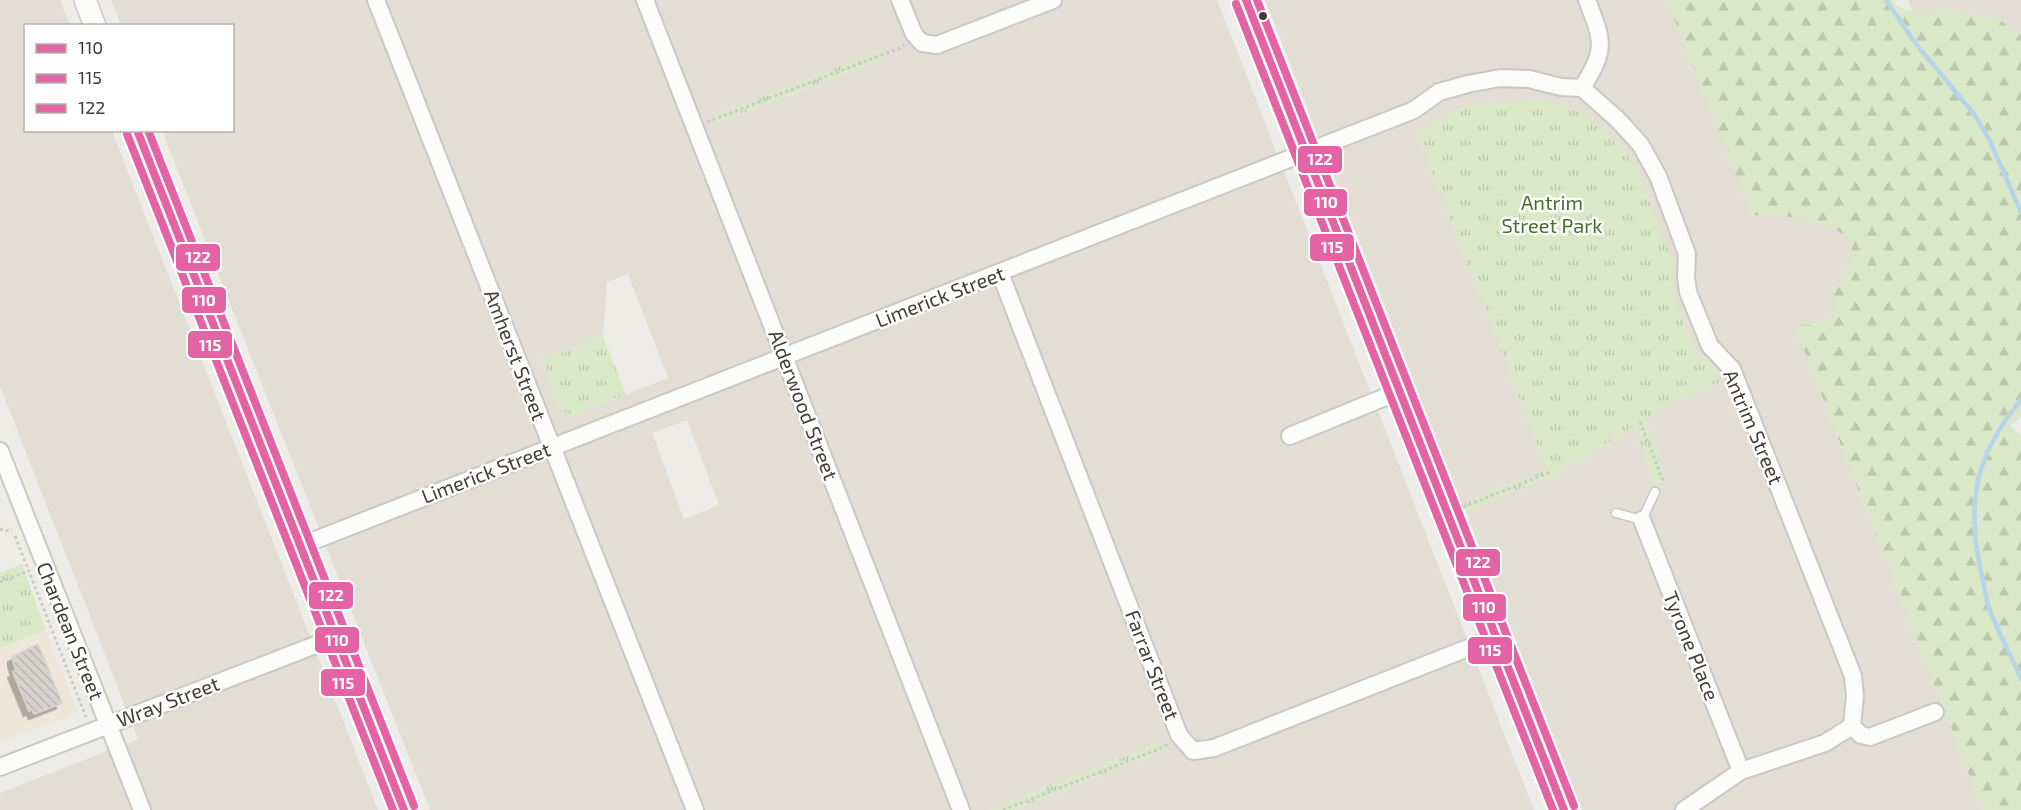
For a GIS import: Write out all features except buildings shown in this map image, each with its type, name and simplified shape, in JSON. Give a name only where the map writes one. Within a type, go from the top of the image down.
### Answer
[{"type":"street","points":[[85,0],[94,24]]},
{"type":"street","name":"Amherst Street","points":[[376,0],[695,810]]},
{"type":"street","name":"Alderwood Street","points":[[645,0],[961,810]]},
{"type":"street","points":[[900,0],[914,34],[922,43],[936,45],[1053,0]]},
{"type":"street","points":[[1246,0],[1564,810]]},
{"type":"street","points":[[1582,88],[1597,65],[1600,50],[1600,34],[1587,0]]},
{"type":"street","name":"Limerick Street","points":[[300,546],[1414,110],[1439,93],[1468,84],[1500,78],[1529,79],[1561,87],[1582,88]]},
{"type":"street","name":"Antrim Street","points":[[1582,88],[1617,119],[1640,144],[1658,176],[1687,254],[1688,292],[1710,346],[1732,369],[1853,676],[1855,696],[1852,726]]},
{"type":"street","points":[[138,132],[404,810]]},
{"type":"street","name":"Farrar Street","points":[[1000,273],[1179,735],[1193,751],[1214,748],[1496,637]]},
{"type":"street","points":[[1290,436],[1400,392]]},
{"type":"street","name":"Chardean Street","points":[[0,451],[142,810]]},
{"type":"street","name":"Tyrone Place","points":[[1642,520],[1741,771]]},
{"type":"street","name":"Wray Street","points":[[0,767],[336,637]]},
{"type":"street","points":[[1684,810],[1741,771],[1825,743],[1852,726],[1861,735],[1870,736],[1935,712]]},
{"type":"lane","points":[[1616,513],[1642,520],[1655,492]]},
{"type":"path","points":[[694,127],[900,48],[914,34]]},
{"type":"path","points":[[1640,422],[1663,480],[1655,492]]},
{"type":"path","points":[[1447,513],[1550,472]]},
{"type":"path","points":[[0,529],[6,531],[12,529],[88,721]]},
{"type":"path","points":[[0,582],[29,571]]},
{"type":"path","points":[[1003,810],[1164,747],[1179,735]]},
{"type":"shaded area","points":[[60,0],[70,24],[24,24],[24,132],[112,132],[378,810],[0,810],[0,793],[138,739],[0,386],[0,1]]},
{"type":"shaded area","points":[[111,0],[1217,0],[1534,810],[1013,810],[1163,750],[1160,742],[990,810],[430,810],[162,132],[234,132],[234,24],[121,24]],"holes":[[[881,51],[884,58],[717,123],[714,116]],[[628,274],[668,378],[573,415],[542,360],[603,336],[607,282]],[[687,420],[719,505],[684,519],[652,433]]]},
{"type":"shaded area","points":[[1265,0],[1667,0],[1708,102],[1915,19],[1908,0],[2021,0],[2021,263],[1805,352],[1983,810],[1582,810],[1466,512],[1550,476],[1551,478],[1634,426],[1656,485],[1667,480],[1644,419],[1669,403],[1720,383],[1711,362],[1696,353],[1674,302],[1674,265],[1418,133],[1547,469],[1462,504]]},
{"type":"shaded area","points":[[46,630],[78,712],[0,742],[0,648]]},
{"type":"green space","points":[[1667,0],[1894,0],[1896,6],[1922,15],[1944,9],[2003,22],[2021,36],[2021,416],[2011,426],[2021,436],[2021,810],[1983,810],[1794,324],[1809,325],[1833,318],[1834,293],[1850,265],[1853,240],[1828,226],[1804,219],[1751,215]]},
{"type":"green space","points":[[881,50],[884,58],[717,123],[714,116]]},
{"type":"green space","name":"Antrim Street Park","points":[[1538,99],[1581,113],[1621,145],[1637,171],[1674,265],[1674,302],[1696,353],[1711,362],[1720,383],[1669,403],[1645,419],[1667,480],[1656,485],[1634,426],[1551,478],[1549,476],[1466,512],[1462,504],[1547,469],[1417,133],[1464,106]]},
{"type":"green space","points":[[603,336],[626,394],[573,415],[561,410],[542,360]]},
{"type":"green space","points":[[22,564],[46,630],[0,648],[0,573]]},
{"type":"green space","points":[[1160,742],[1163,750],[1013,810],[990,810]]},
{"type":"waterway","points":[[1886,0],[1916,44],[1974,114],[1989,139],[2021,212]]},
{"type":"waterway","points":[[2021,400],[2005,420],[1984,460],[1978,480],[1974,523],[1988,603],[1996,626],[2021,679]]},
{"type":"transit line","name":"110","points":[[1246,0],[1564,810]]},
{"type":"transit line","name":"122","points":[[1257,0],[1574,806]]},
{"type":"transit line","name":"115","points":[[1236,4],[1553,810]]},
{"type":"transit line","name":"110","points":[[138,132],[404,810]]},
{"type":"transit line","name":"122","points":[[149,132],[414,806]]},
{"type":"transit line","name":"115","points":[[127,134],[393,810]]}]
